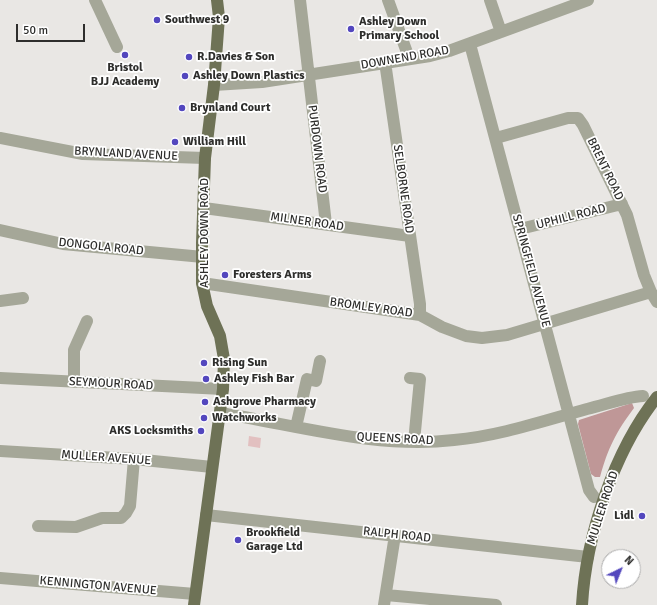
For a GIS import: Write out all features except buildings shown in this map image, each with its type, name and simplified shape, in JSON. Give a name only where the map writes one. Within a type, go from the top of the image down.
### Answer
[{"type":"main road","name":"ASHLEY DOWN ROAD","points":[[195,599],[223,389],[224,359],[220,336],[207,306],[202,283],[205,158],[214,84],[219,17],[217,0]]},
{"type":"main road","name":"MULLER ROAD","points":[[582,605],[588,556],[603,502],[614,472],[632,436],[657,397]]},
{"type":"street","points":[[95,0],[117,47]]},
{"type":"street","name":"PURDOWN ROAD","points":[[300,0],[307,74],[326,224]]},
{"type":"street","points":[[388,0],[409,58]]},
{"type":"street","points":[[490,0],[501,32]]},
{"type":"street","name":"DOWNEND ROAD","points":[[214,84],[262,82],[449,51],[584,1]]},
{"type":"street","name":"SPRINGFIELD AVENUE","points":[[470,44],[568,414],[590,490],[594,497]]},
{"type":"street","name":"SELBORNE ROAD","points":[[385,62],[420,304],[420,315]]},
{"type":"street","name":"BRENT ROAD","points":[[496,138],[568,118],[577,117],[583,125],[622,204],[631,226],[644,275],[654,297]]},
{"type":"street","name":"BRYNLAND AVENUE","points":[[0,138],[83,154],[205,158]]},
{"type":"street","name":"UPHILL ROAD","points":[[520,229],[622,204]]},
{"type":"street","name":"MILNER ROAD","points":[[204,208],[410,236]]},
{"type":"street","name":"DONGOLA ROAD","points":[[0,230],[63,244],[203,257]]},
{"type":"street","name":"BROMLEY ROAD","points":[[202,283],[420,315],[442,327],[466,336],[482,338],[507,335],[544,323],[654,297]]},
{"type":"street","points":[[0,301],[23,298]]},
{"type":"street","points":[[74,382],[74,350],[87,321]]},
{"type":"street","points":[[296,427],[306,379],[316,381],[320,361]]},
{"type":"street","name":"SEYMOUR ROAD","points":[[0,378],[223,389]]},
{"type":"street","points":[[410,378],[420,379],[414,442]]},
{"type":"street","name":"QUEENS ROAD","points":[[220,413],[361,438],[414,442],[454,440],[502,432],[620,400],[643,396]]},
{"type":"street","name":"MULLER AVENUE","points":[[0,451],[212,467]]},
{"type":"street","points":[[38,526],[76,527],[102,518],[121,518],[130,506],[134,460]]},
{"type":"street","name":"RALPH ROAD","points":[[206,514],[588,556]]},
{"type":"street","points":[[395,535],[385,600],[496,605]]},
{"type":"street","name":"KENNINGTON AVENUE","points":[[0,578],[195,599]]},
{"type":"shaded area","points":[[632,403],[634,408],[613,441],[600,477],[595,477],[591,474],[578,424],[579,420]]},
{"type":"shaded area","points":[[249,436],[261,438],[260,448],[248,446]]},
{"type":"place","name":"Southwest 9","points":[[157,20]]},
{"type":"place","name":"Ashley Down Primary School","points":[[351,29]]},
{"type":"place","name":"Bristol BJJ Academy","points":[[125,55]]},
{"type":"place","name":"R.Davies & Son","points":[[189,57]]},
{"type":"place","name":"Ashley Down Plastics","points":[[185,76]]},
{"type":"place","name":"Brynland Court","points":[[182,108]]},
{"type":"place","name":"William Hill","points":[[175,142]]},
{"type":"place","name":"Foresters Arms","points":[[225,275]]},
{"type":"place","name":"Rising Sun","points":[[204,363]]},
{"type":"place","name":"Ashley Fish Bar","points":[[206,379]]},
{"type":"place","name":"Ashgrove Pharmacy","points":[[205,402]]},
{"type":"place","name":"Watchworks","points":[[204,418]]},
{"type":"place","name":"AKS Locksmiths","points":[[201,431]]},
{"type":"place","name":"Lidl","points":[[642,516]]},
{"type":"place","name":"Brookfield Garage Ltd","points":[[238,540]]}]
